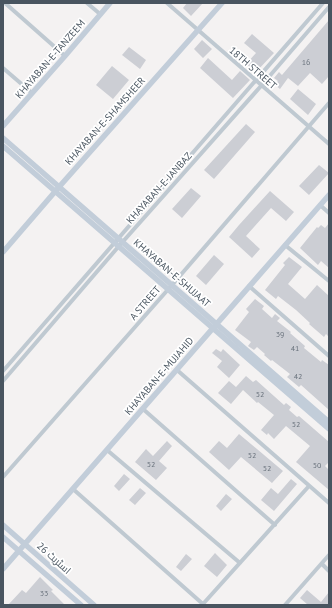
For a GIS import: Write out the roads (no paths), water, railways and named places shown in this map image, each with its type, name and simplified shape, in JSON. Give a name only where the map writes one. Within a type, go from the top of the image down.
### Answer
[{"type":"main road","name":"KHAYABAN-E-TANZEEM","points":[[3,126],[110,3]]},
{"type":"main road","name":"KHAYABAN-E-SHAMSHEER","points":[[3,252],[222,3]]},
{"type":"main road","name":"KHAYABAN-E-SHUJAAT","points":[[3,138],[58,189],[329,429]]},
{"type":"main road","name":"KHAYABAN-E-SHUJAAT","points":[[3,146],[58,189]]},
{"type":"main road","name":"KHAYABAN-E-MUJAHID","points":[[3,569],[329,195]]},
{"type":"main road","name":"KHAYABAN-E-SHUJAAT","points":[[214,326],[329,422]]},
{"type":"main road","name":"اسٹریٹ 26","points":[[3,525],[94,605]]},
{"type":"main road","name":"اسٹریٹ 26","points":[[3,537],[81,605]]},
{"type":"street","points":[[5,3],[65,56]]},
{"type":"street","points":[[87,3],[100,14]]},
{"type":"street","name":"18TH STREET","points":[[167,3],[329,144]]},
{"type":"street","name":"KHAYABAN-E-JANBAZ","points":[[3,381],[119,242],[323,3]]},
{"type":"street","name":"KHAYABAN-E-JANBAZ","points":[[3,371],[261,86],[329,7]]},
{"type":"street","points":[[3,68],[32,93]]},
{"type":"street","name":"A STREET","points":[[3,476],[170,287],[329,103]]},
{"type":"street","points":[[320,205],[329,213]]},
{"type":"street","points":[[285,245],[329,281]]},
{"type":"street","points":[[249,286],[329,356]]},
{"type":"street","points":[[177,370],[329,504]]},
{"type":"street","points":[[143,409],[275,525]]},
{"type":"street","points":[[107,450],[240,563]]},
{"type":"street","points":[[73,489],[204,604],[309,486]]},
{"type":"street","points":[[286,605],[329,555]]},
{"type":"street","points":[[322,564],[329,571]]}]
